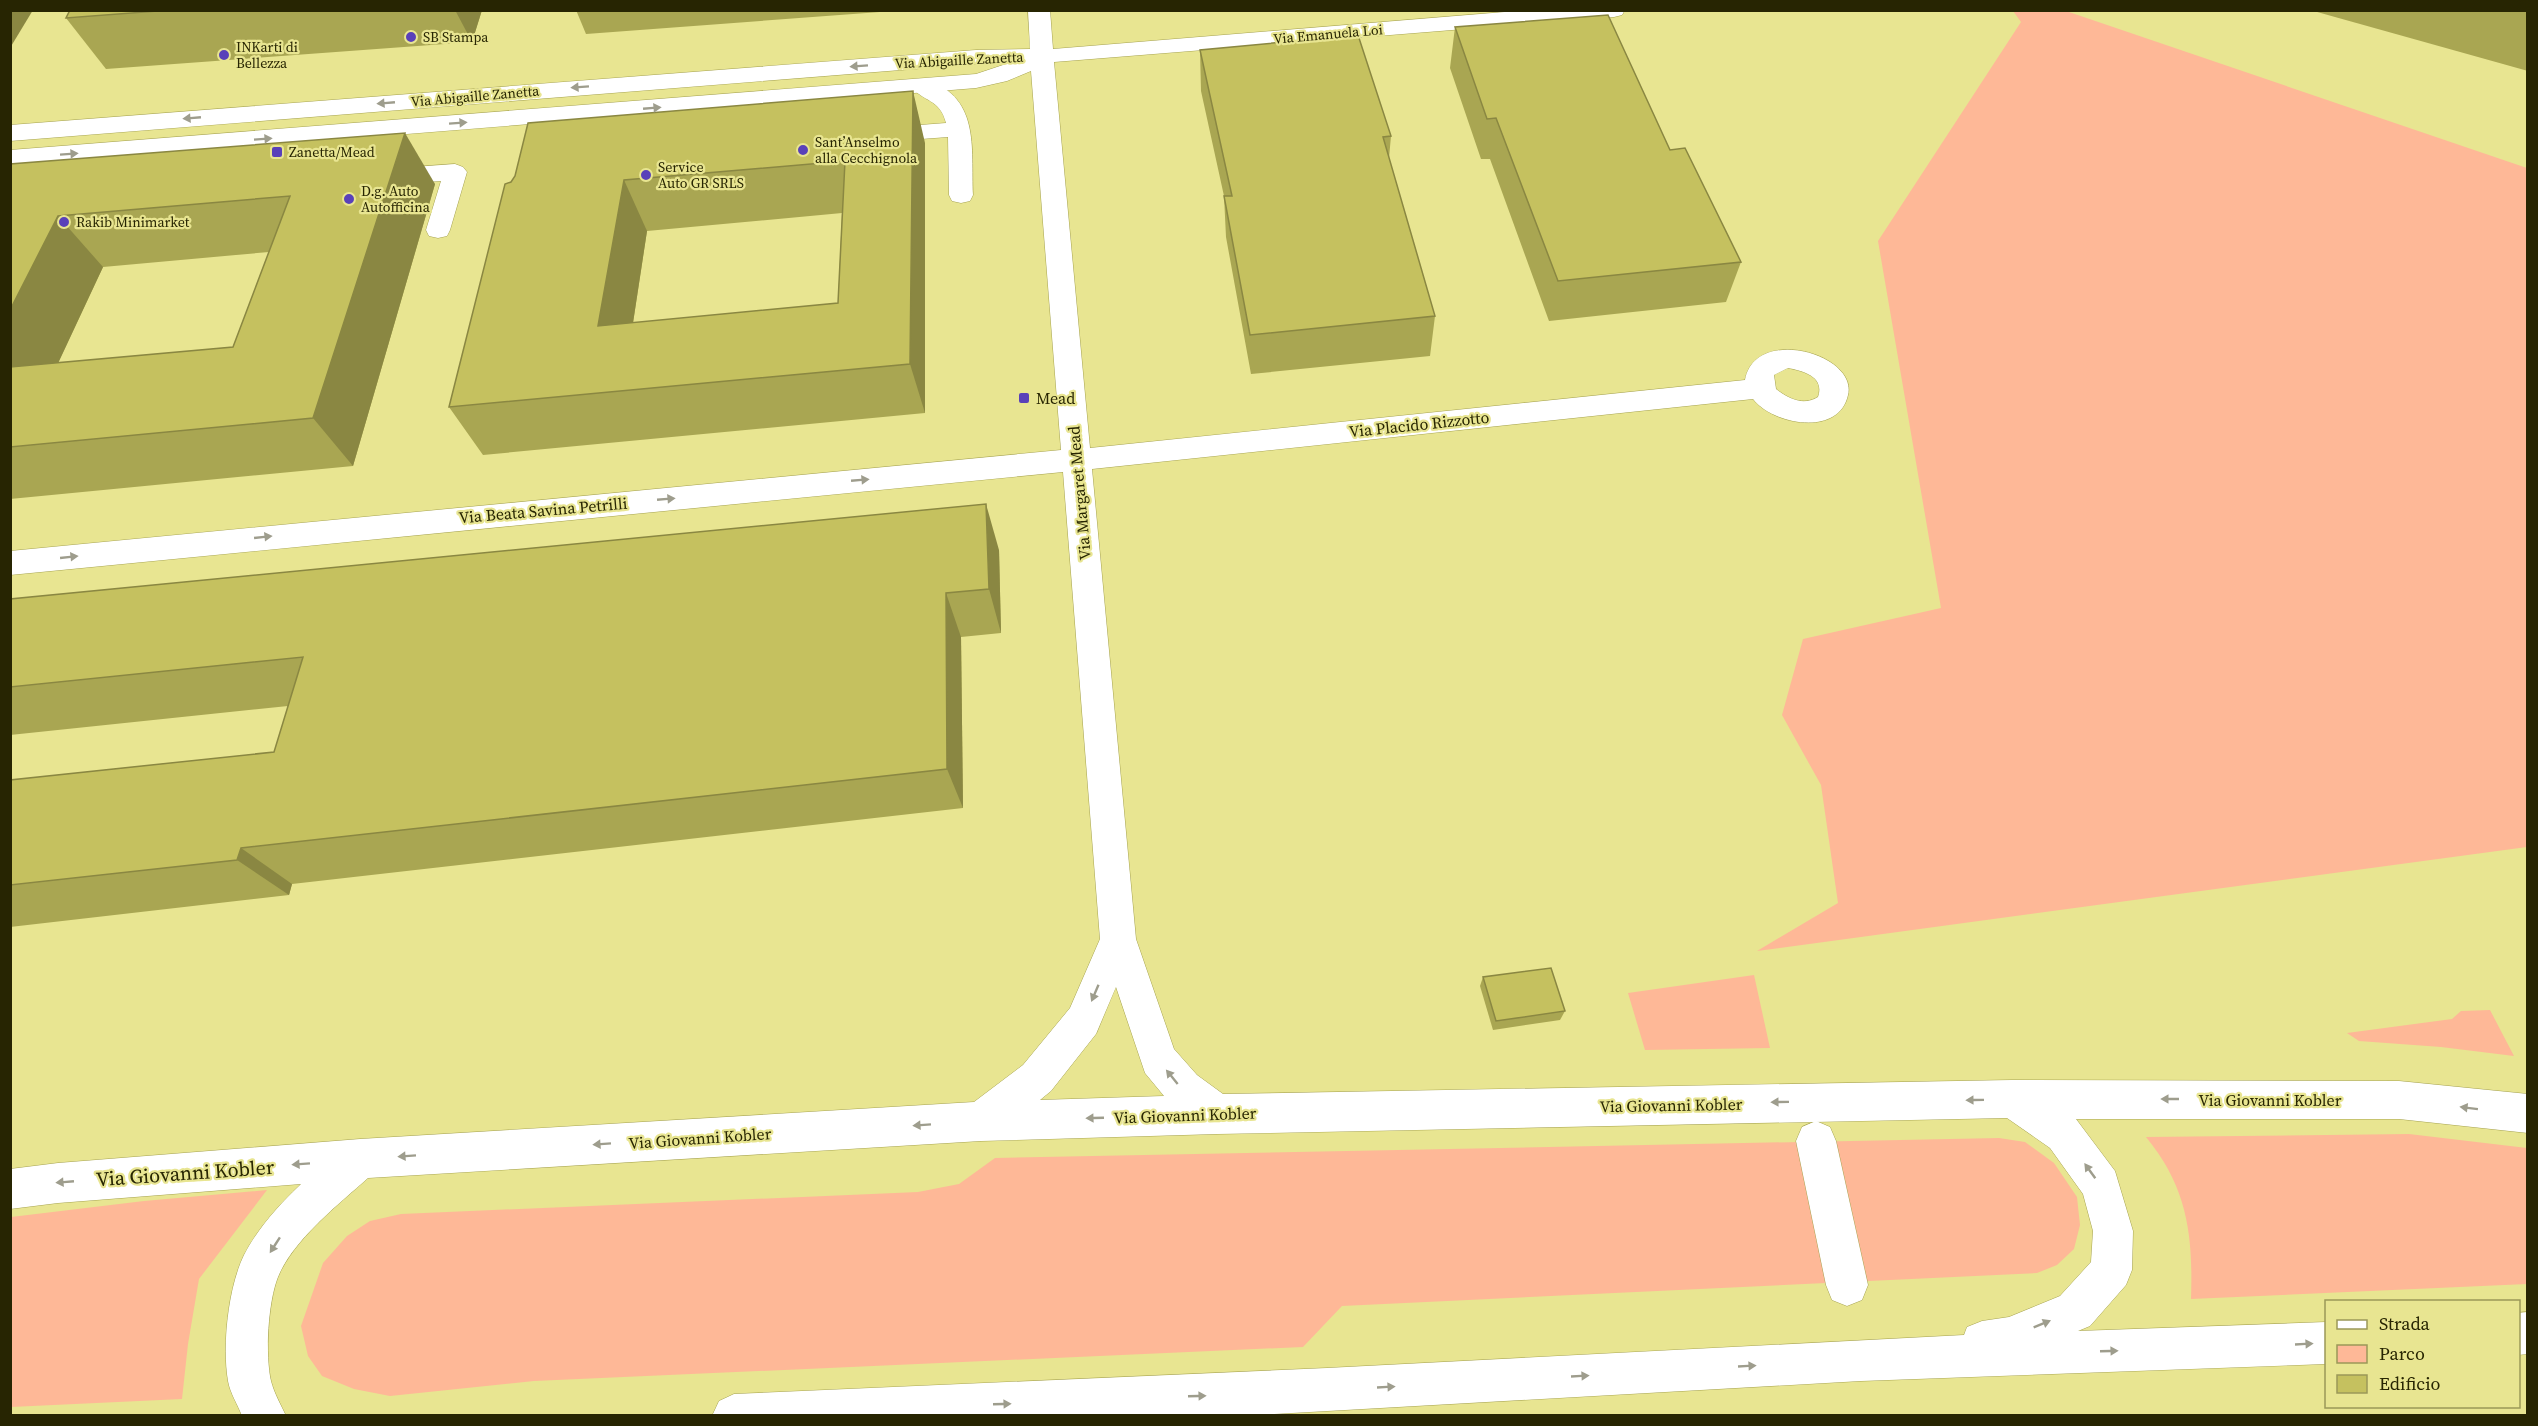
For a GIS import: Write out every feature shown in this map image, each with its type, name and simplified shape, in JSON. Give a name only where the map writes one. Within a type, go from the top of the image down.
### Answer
[{"type":"street","name":"Via Margaret Mead","points":[[1039,10],[1046,114],[1118,939],[1159,1060],[1183,1089],[1217,1114]]},
{"type":"street","name":"Via Emanuela Loi","points":[[1043,57],[1614,10]]},
{"type":"street","name":"Via Abigaille Zanetta","points":[[13,139],[976,57],[1043,57]]},
{"type":"street","name":"Via Abigaille Zanetta","points":[[10,158],[380,146],[976,81],[999,76],[1043,57]]},
{"type":"street","name":"Via Placido Rizzotto","points":[[1077,460],[1761,388]]},
{"type":"street","name":"Via Beata Savina Petrilli","points":[[10,563],[1077,460]]},
{"type":"street","name":"Via Margaret Mead","points":[[981,1121],[1037,1078],[1083,1021],[1118,939]]},
{"type":"street","name":"Via Giovanni Kobler","points":[[10,1189],[58,1183],[360,1159],[981,1121],[1217,1114],[2012,1099],[2399,1100],[2528,1114]]},
{"type":"street","points":[[1862,1360],[2009,1338],[2075,1311],[2111,1270],[2113,1231],[2101,1185],[2064,1134],[2012,1099]]},
{"type":"street","points":[[1816,1141],[1847,1285]]},
{"type":"street","points":[[264,1416],[250,1383],[246,1332],[259,1269],[285,1229],[315,1198],[360,1159]]},
{"type":"street","points":[[734,1416],[1315,1391],[1862,1360],[2325,1343]]},
{"type":"lane","points":[[922,86],[942,97],[957,117],[961,195]]},
{"type":"lane","points":[[856,137],[958,129]]},
{"type":"lane","points":[[380,146],[371,178],[455,172],[438,230]]},
{"type":"green space","points":[[2013,11],[2066,11],[2527,168],[2527,847],[1757,951],[1838,903],[1821,785],[1782,715],[1803,639],[1941,608],[1878,241],[2021,22]]},
{"type":"green space","points":[[1754,975],[1770,1048],[1645,1050],[1628,993]]},
{"type":"green space","points":[[2490,1010],[2514,1056],[2441,1047],[2359,1041],[2347,1033],[2452,1019],[2461,1011]]},
{"type":"green space","points":[[2409,1134],[2527,1148],[2527,1284],[2191,1299],[2191,1254],[2185,1214],[2171,1175],[2146,1137]]},
{"type":"green space","points":[[1999,1138],[2025,1142],[2054,1163],[2077,1197],[2080,1225],[2074,1249],[2057,1265],[2037,1273],[1342,1306],[1303,1347],[534,1381],[390,1396],[354,1389],[322,1376],[308,1356],[301,1326],[323,1263],[347,1236],[370,1221],[401,1214],[918,1192],[959,1184],[995,1158]]},
{"type":"green space","points":[[267,1190],[199,1279],[182,1399],[11,1407],[11,1217],[144,1201]]},
{"type":"building","points":[[70,10],[171,10],[66,18]]},
{"type":"building","points":[[1608,15],[1670,150],[1685,148],[1741,262],[1558,281],[1496,118],[1487,119],[1455,27]]},
{"type":"building","points":[[1358,35],[1391,136],[1383,137],[1435,316],[1250,335],[1224,196],[1232,196],[1200,50]]},
{"type":"building","points":[[913,91],[910,364],[449,407],[505,184],[511,182],[515,176],[528,123]],"holes":[[[845,161],[838,303],[598,326],[624,180]]]},
{"type":"building","points":[[405,133],[313,418],[10,447],[10,367],[233,347],[290,196],[58,216],[10,310],[10,164]]},
{"type":"building","points":[[986,504],[989,589],[946,593],[947,769],[241,848],[237,860],[10,885],[10,780],[274,752],[303,657],[10,687],[10,599]]},
{"type":"building","points":[[1551,968],[1565,1011],[1496,1021],[1483,977]]},
{"type":"place","name":"SB Stampa","points":[[411,37]]},
{"type":"place","name":"INKarti di Bellezza","points":[[224,55]]},
{"type":"place","name":"Sant’Anselmo alla Cecchignola","points":[[803,150]]},
{"type":"place","name":"Zanetta/Mead","points":[[277,152]]},
{"type":"place","name":"Service Auto GR SRLS","points":[[646,175]]},
{"type":"place","name":"D.g. Auto Autofficina","points":[[349,199]]},
{"type":"place","name":"Rakib Minimarket","points":[[64,222]]},
{"type":"place","name":"Mead","points":[[1024,398]]}]
